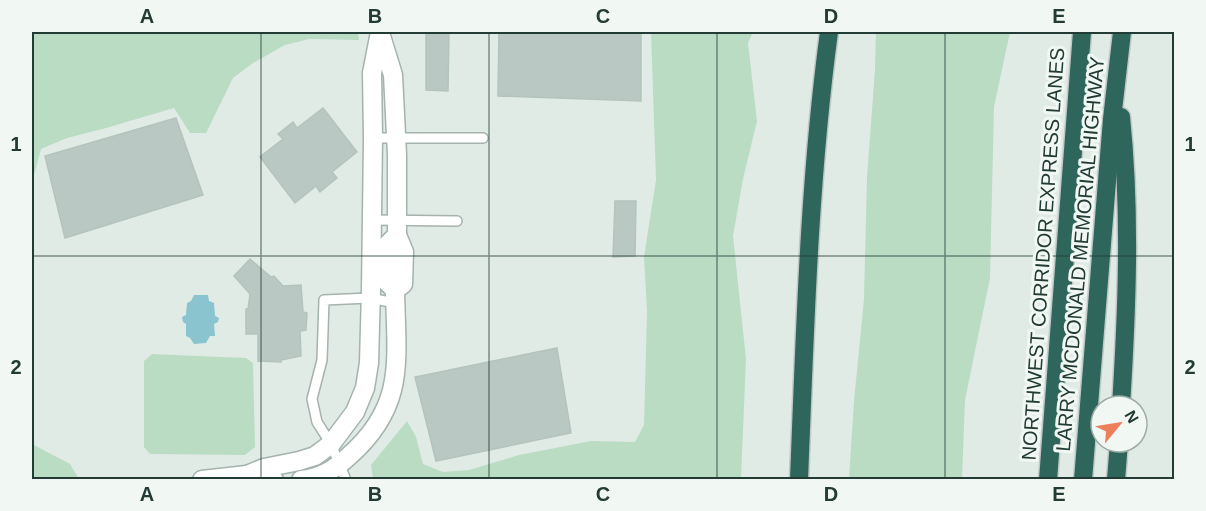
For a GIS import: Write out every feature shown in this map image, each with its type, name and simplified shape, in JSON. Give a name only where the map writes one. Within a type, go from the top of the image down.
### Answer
[{"type":"highway","points":[[799,480],[807,261],[822,77],[828,32]]},
{"type":"highway","name":"NORTHWEST CORRIDOR EXPRESS LANES","points":[[1048,480],[1082,32]]},
{"type":"highway","name":"LARRY MCDONALD MEMORIAL HIGHWAY","points":[[1083,480],[1122,32]]},
{"type":"highway","points":[[1117,79],[1125,156],[1127,229],[1122,394]]},
{"type":"highway","points":[[1116,480],[1118,454]]},
{"type":"street","points":[[301,480],[343,472],[375,429],[389,404],[396,376],[395,296],[387,282],[387,274],[388,244],[397,228],[396,137],[393,75],[380,33]]},
{"type":"street","points":[[202,480],[247,475],[264,468],[315,456],[331,444],[355,412],[365,388],[369,363],[372,73],[380,33]]},
{"type":"street","points":[[247,475],[274,480]]},
{"type":"lane","points":[[373,138],[483,138]]},
{"type":"lane","points":[[372,220],[397,228],[457,222]]},
{"type":"lane","points":[[343,472],[331,444],[317,422],[312,399],[322,360],[324,300],[395,296]]},
{"type":"green space","points":[[32,32],[358,32],[359,40],[309,39],[285,45],[253,63],[233,78],[206,133],[190,133],[174,108],[67,138],[41,149],[32,189]]},
{"type":"green space","points":[[651,32],[753,32],[748,43],[757,121],[743,179],[733,236],[746,359],[741,479],[373,479],[371,465],[407,421],[416,437],[423,464],[443,472],[469,470],[519,455],[591,441],[635,442],[644,425],[647,312],[644,257],[656,180]]},
{"type":"green space","points":[[876,32],[1010,32],[994,107],[990,278],[965,400],[962,479],[849,479],[864,299],[867,177]]},
{"type":"green space","points":[[152,354],[246,358],[253,363],[255,447],[245,455],[150,454],[144,447],[144,361]]},
{"type":"green space","points":[[32,444],[70,464],[79,479],[32,479]]},
{"type":"water","points":[[194,295],[208,295],[209,301],[214,303],[215,316],[219,318],[214,324],[215,336],[210,336],[206,343],[194,344],[186,336],[186,324],[182,317],[186,315],[187,303]]},
{"type":"building","points":[[426,32],[449,32],[448,91],[426,90]]},
{"type":"building","points":[[499,32],[641,32],[641,101],[498,96]]},
{"type":"building","points":[[323,108],[357,152],[332,172],[337,178],[320,192],[316,186],[295,203],[260,157],[283,139],[278,134],[293,122],[297,128]]},
{"type":"building","points":[[176,118],[203,195],[65,238],[45,156]]},
{"type":"building","points":[[615,201],[636,201],[635,256],[613,257]]},
{"type":"building","points":[[250,259],[271,277],[274,276],[283,286],[301,285],[303,312],[307,313],[306,330],[300,331],[301,356],[281,360],[281,362],[258,361],[258,334],[246,334],[246,309],[248,309],[250,294],[234,276]]},
{"type":"building","points":[[557,348],[571,433],[436,461],[415,377]]}]
